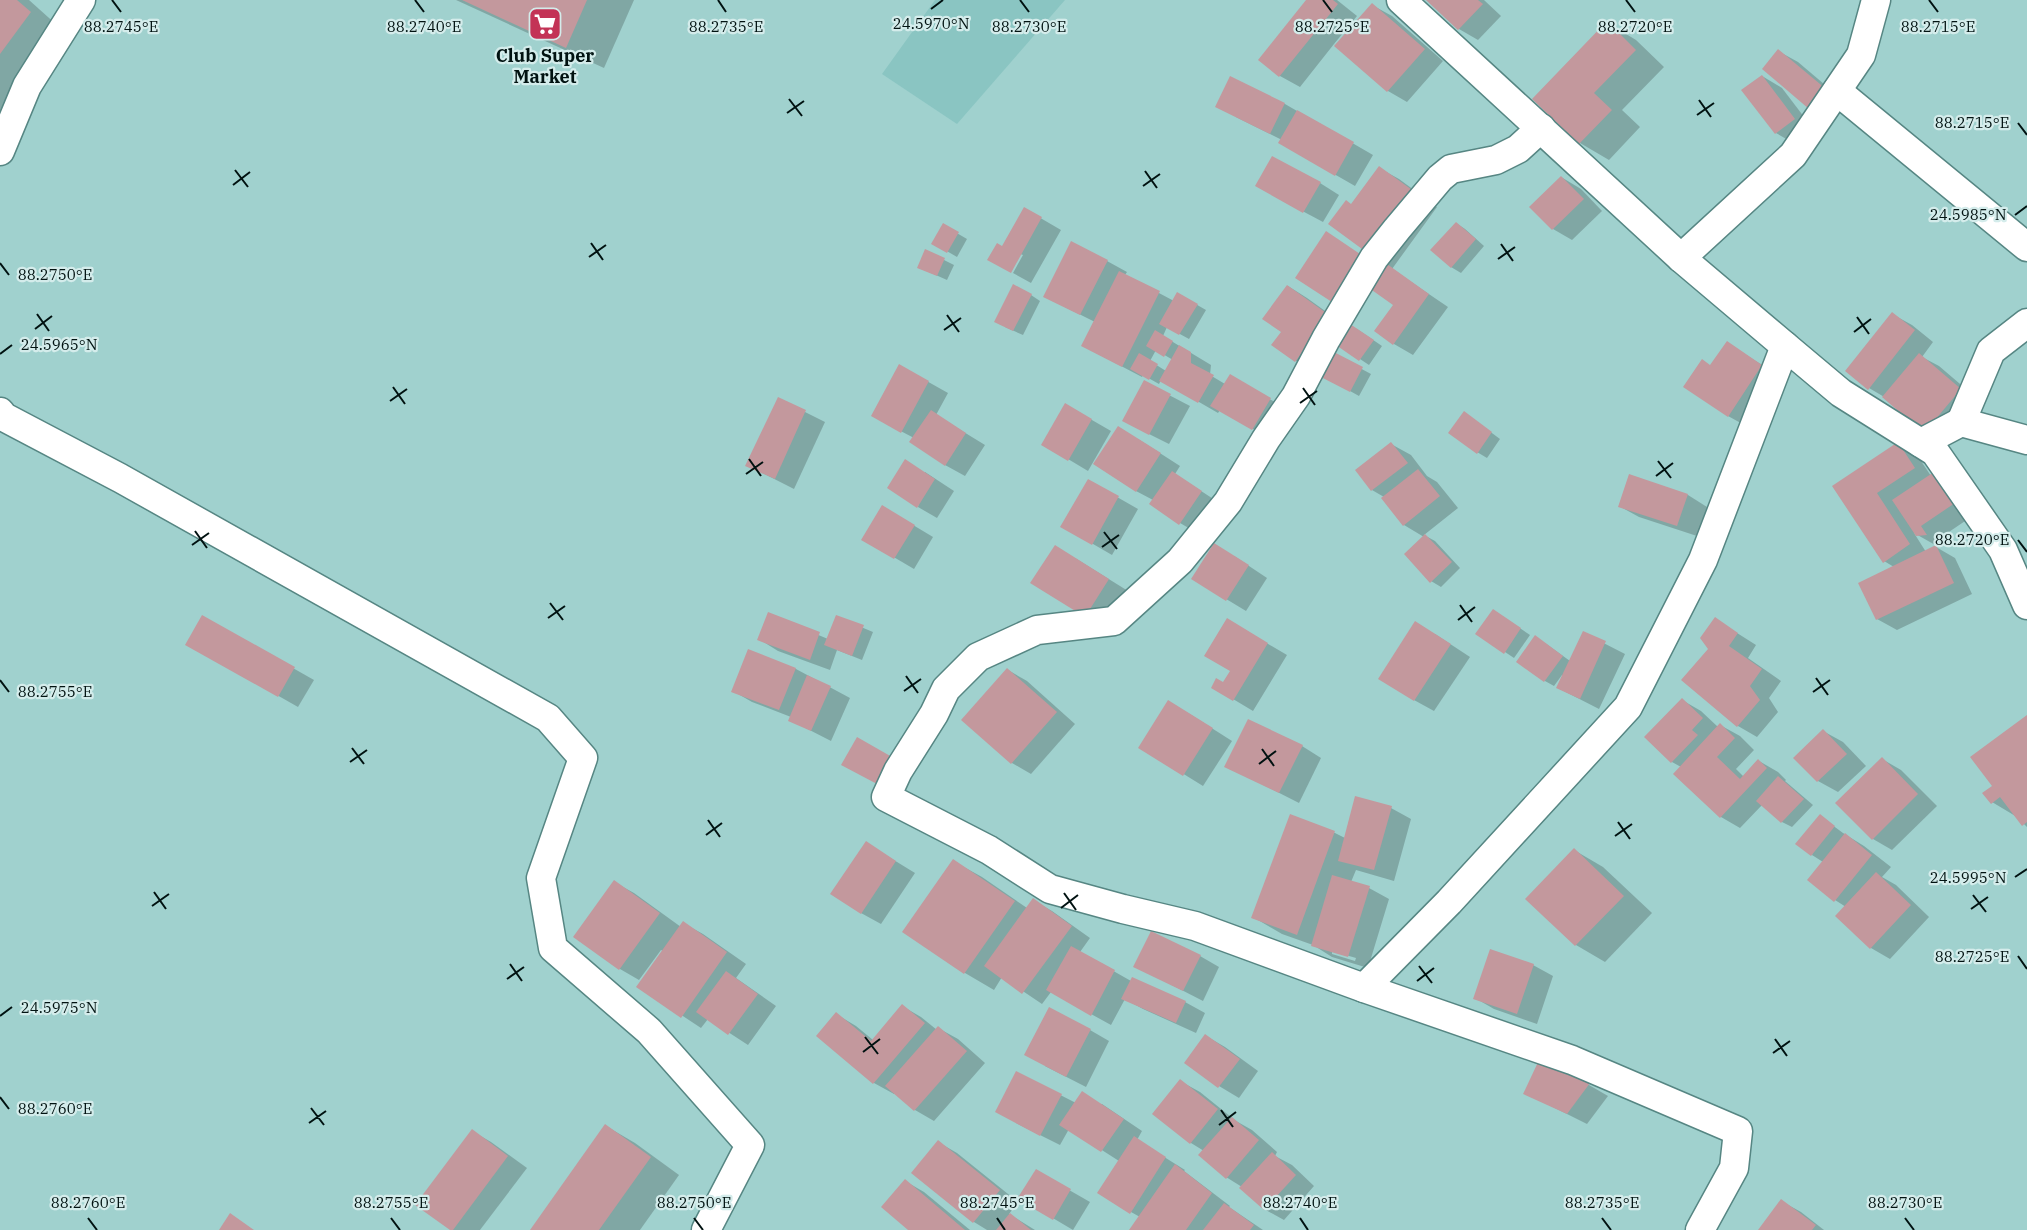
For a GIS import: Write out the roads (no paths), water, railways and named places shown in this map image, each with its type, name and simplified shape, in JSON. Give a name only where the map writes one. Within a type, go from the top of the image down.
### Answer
[{"type":"street","points":[[0,151],[27,86],[81,0]]},
{"type":"street","points":[[1401,0],[1681,258],[1841,393],[1935,452],[2003,550],[2027,605]]},
{"type":"street","points":[[1681,258],[1793,155],[1862,55],[1876,0]]},
{"type":"street","points":[[1837,91],[2027,247]]},
{"type":"street","points":[[1541,128],[1518,149],[1496,160],[1451,169],[1440,178],[1403,222],[1374,258],[1326,339],[1296,396],[1266,438],[1228,502],[1180,561],[1114,621],[1037,630],[978,657],[946,689],[934,714],[898,771],[886,797],[989,850],[1050,889],[1196,926],[1364,988],[1572,1060],[1738,1131],[1734,1168],[1700,1230]]},
{"type":"street","points":[[1921,443],[1961,422],[1991,351],[2027,323]]},
{"type":"street","points":[[1364,988],[1449,902],[1628,707],[1703,560],[1785,346]]},
{"type":"street","points":[[0,412],[4,417],[120,478],[548,718],[583,758],[541,878],[553,948],[649,1031],[750,1145],[706,1230]]},
{"type":"street","points":[[1961,422],[2027,440]]},
{"type":"place","name":"Club Super Market","points":[[545,24]]}]
